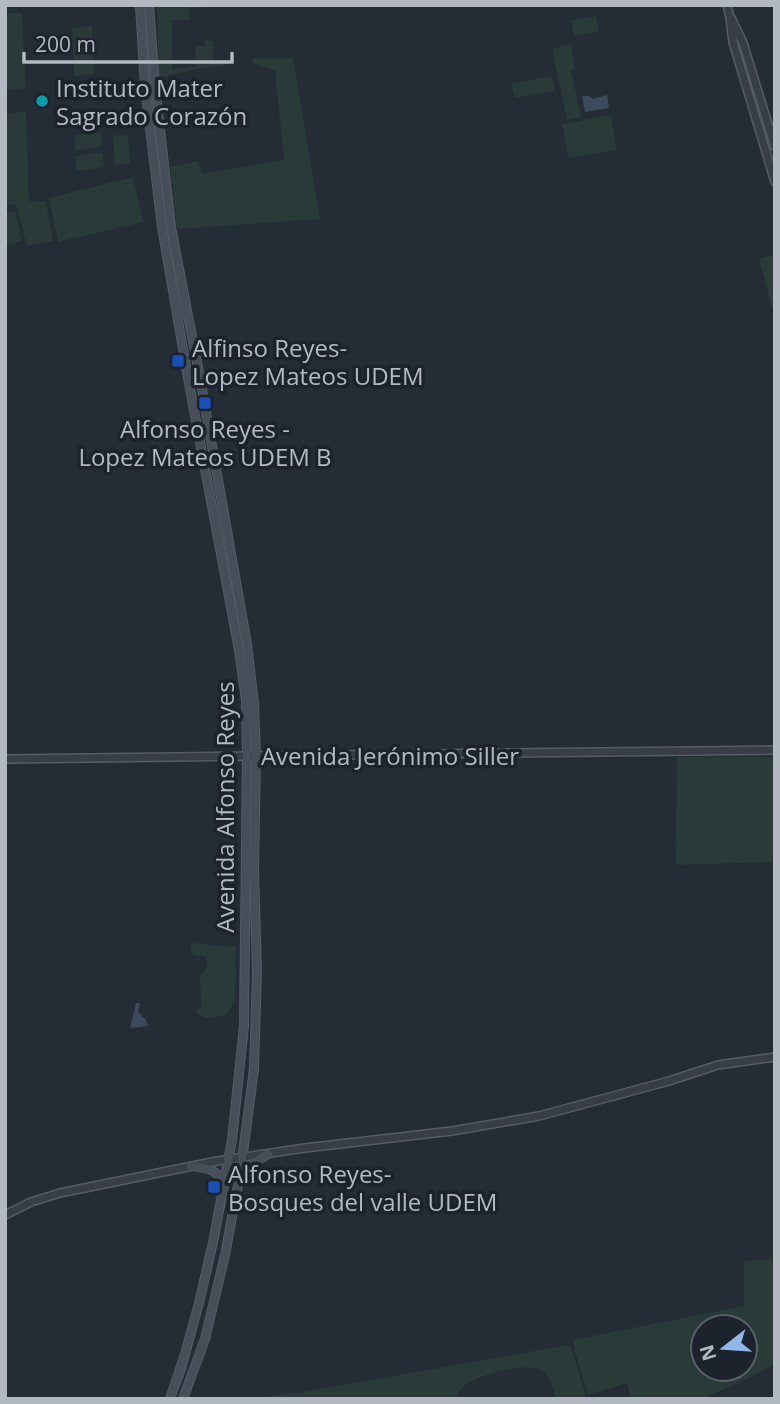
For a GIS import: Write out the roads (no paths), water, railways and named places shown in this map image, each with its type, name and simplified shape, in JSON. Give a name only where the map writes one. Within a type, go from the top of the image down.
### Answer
[{"type":"main road","name":"Avenida Alfonso Reyes","points":[[149,5],[171,227],[247,644],[254,703],[244,1026],[232,1140],[200,1303],[170,1399]]},
{"type":"main road","name":"Avenida Alfonso Reyes","points":[[138,8],[162,227],[244,674],[252,755],[257,970],[254,1069],[225,1255],[208,1327],[183,1399]]},
{"type":"main road","points":[[239,1178],[252,1164],[268,1154]]},
{"type":"main road","points":[[191,1166],[208,1168],[225,1180]]},
{"type":"street","points":[[727,5],[733,42],[775,181]]},
{"type":"street","points":[[730,18],[743,43],[775,147]]},
{"type":"street","name":"Avenida Jerónimo Siller","points":[[5,759],[775,750]]},
{"type":"street","points":[[5,1215],[31,1202],[60,1193],[191,1166],[539,1116],[718,1065],[775,1057]]},
{"type":"water","points":[[607,95],[609,108],[585,112],[582,96],[593,99]]},
{"type":"water","points":[[136,1003],[140,1003],[138,1012],[148,1026],[130,1028]]},
{"type":"waterway","points":[[222,1215],[231,1175]]},
{"type":"waterway","points":[[174,1399],[192,1343]]},
{"type":"place","name":"Instituto Mater Sagrado Corazón","points":[[42,101]]},
{"type":"place","name":"Alfinso Reyes- Lopez Mateos UDEM","points":[[178,361]]},
{"type":"place","name":"Alfonso Reyes - Lopez Mateos UDEM B","points":[[205,403]]},
{"type":"place","name":"Alfonso Reyes- Bosques del valle UDEM","points":[[214,1187]]}]
